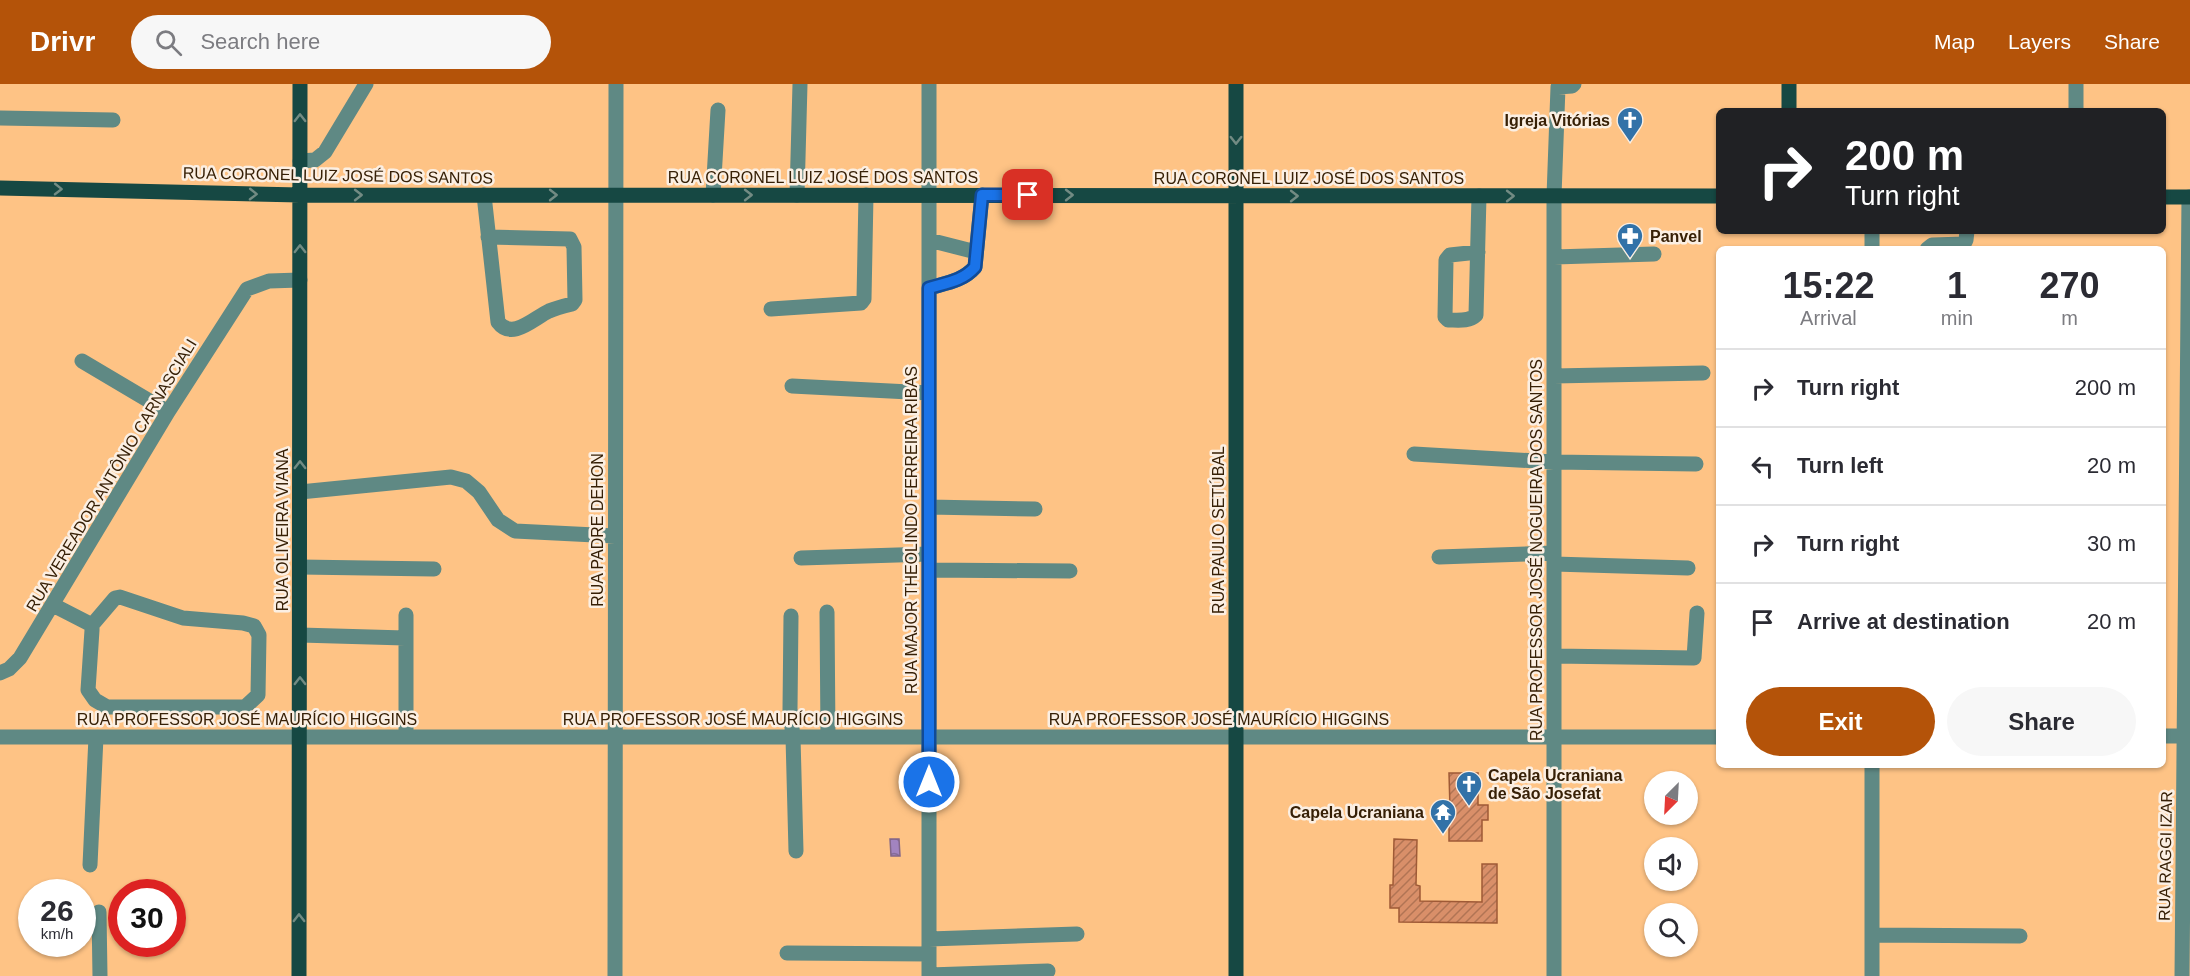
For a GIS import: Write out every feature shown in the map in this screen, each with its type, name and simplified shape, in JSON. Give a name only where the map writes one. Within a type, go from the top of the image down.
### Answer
[{"type":"main road","name":"RUA OLIVEIRA VIANA","points":[[299,976],[300,84]]},
{"type":"main road","name":"RUA PAULO SETÚBAL","points":[[1236,84],[1236,976]]},
{"type":"main road","points":[[1789,84],[1789,108]]},
{"type":"main road","name":"RUA CORONEL LUIZ JOSÉ DOS SANTOS","points":[[0,188],[300,195],[1716,196]]},
{"type":"main road","points":[[2166,197],[2189,197]]},
{"type":"street","points":[[300,161],[315,160],[326,152],[366,84]]},
{"type":"street","name":"RUA PADRE DEHON","points":[[615,976],[616,84]]},
{"type":"street","points":[[796,195],[800,84]]},
{"type":"street","name":"RUA MAJOR THEOLINDO FERREIRA RIBAS","points":[[929,84],[929,975]]},
{"type":"street","name":"RUA PROFESSOR JOSÉ NOGUEIRA DOS SANTOS","points":[[1554,976],[1554,196],[1558,87],[1574,84]]},
{"type":"street","points":[[2076,84],[2076,108]]},
{"type":"street","points":[[713,195],[718,110]]},
{"type":"street","points":[[0,118],[113,120]]},
{"type":"street","points":[[484,195],[488,237],[498,322],[502,328],[508,330],[523,326],[548,311],[572,304],[574,300],[574,247],[570,239],[488,237]]},
{"type":"street","points":[[771,309],[861,303],[864,299],[866,195]]},
{"type":"street","points":[[929,288],[960,279],[975,267],[982,195]]},
{"type":"street","points":[[1478,252],[1479,196]]},
{"type":"street","name":"RUA RAGGI IZAR","points":[[2182,976],[2187,736],[2189,197]]},
{"type":"street","points":[[1931,246],[1964,244],[1967,234]]},
{"type":"street","points":[[929,240],[976,252]]},
{"type":"street","points":[[1554,257],[1654,254]]},
{"type":"street","name":"RUA VEREADOR ANTÔNIO CARNASCIALI","points":[[0,673],[9,669],[20,658],[168,412],[248,289],[269,281],[300,280]]},
{"type":"street","points":[[82,361],[168,412]]},
{"type":"street","points":[[1554,376],[1703,373]]},
{"type":"street","points":[[792,386],[929,393]]},
{"type":"street","points":[[1414,454],[1554,462],[1696,464]]},
{"type":"street","points":[[300,492],[451,477],[466,481],[479,492],[498,520],[515,531],[615,536]]},
{"type":"street","points":[[929,507],[1035,510]]},
{"type":"street","points":[[801,558],[929,554]]},
{"type":"street","points":[[1439,557],[1554,558],[1688,568]]},
{"type":"street","points":[[300,567],[435,569]]},
{"type":"street","points":[[929,570],[1070,571]]},
{"type":"street","points":[[120,597],[183,618],[254,626],[259,635],[258,695],[245,707],[107,707],[95,700],[87,690],[92,626],[116,598],[120,597]]},
{"type":"street","points":[[53,604],[92,626]]},
{"type":"street","points":[[827,612],[828,737]]},
{"type":"street","points":[[1554,656],[1694,658],[1697,613]]},
{"type":"street","points":[[406,615],[406,737]]},
{"type":"street","points":[[790,616],[790,710],[793,737],[796,851]]},
{"type":"street","points":[[300,634],[405,638]]},
{"type":"street","points":[[2166,736],[2187,736]]},
{"type":"street","points":[[90,865],[96,737]]},
{"type":"street","name":"RUA PROFESSOR JOSÉ MAURÍCIO HIGGINS","points":[[0,738],[1716,737]]},
{"type":"street","points":[[1872,768],[1872,976]]},
{"type":"street","points":[[99,912],[100,976]]},
{"type":"street","points":[[787,953],[929,947],[1077,934]]},
{"type":"street","points":[[1872,935],[2020,936]]},
{"type":"street","points":[[929,975],[1048,971]]},
{"type":"water","points":[[890,839],[899,839],[900,856],[891,856]]},
{"type":"building","name":"Capela Ucraniana de São Josefat","points":[[1449,773],[1478,773],[1478,805],[1488,805],[1488,820],[1482,820],[1482,841],[1449,841],[1449,824],[1445,824],[1445,810],[1450,809]]},
{"type":"building","points":[[1394,839],[1417,840],[1416,885],[1420,886],[1420,901],[1482,902],[1482,864],[1497,864],[1497,923],[1399,922],[1399,908],[1390,908]]},
{"type":"place","name":"Igreja Vitórias","points":[[1630,143]]},
{"type":"place","name":"Panvel","points":[[1630,259]]},
{"type":"place","name":"Capela Ucraniana de São Josefat","points":[[1469,807]]},
{"type":"place","name":"Capela Ucraniana","points":[[1443,835]]},
{"type":"route","points":[[929,782],[929,288],[960,279],[975,267],[982,195],[1028,195]]}]
